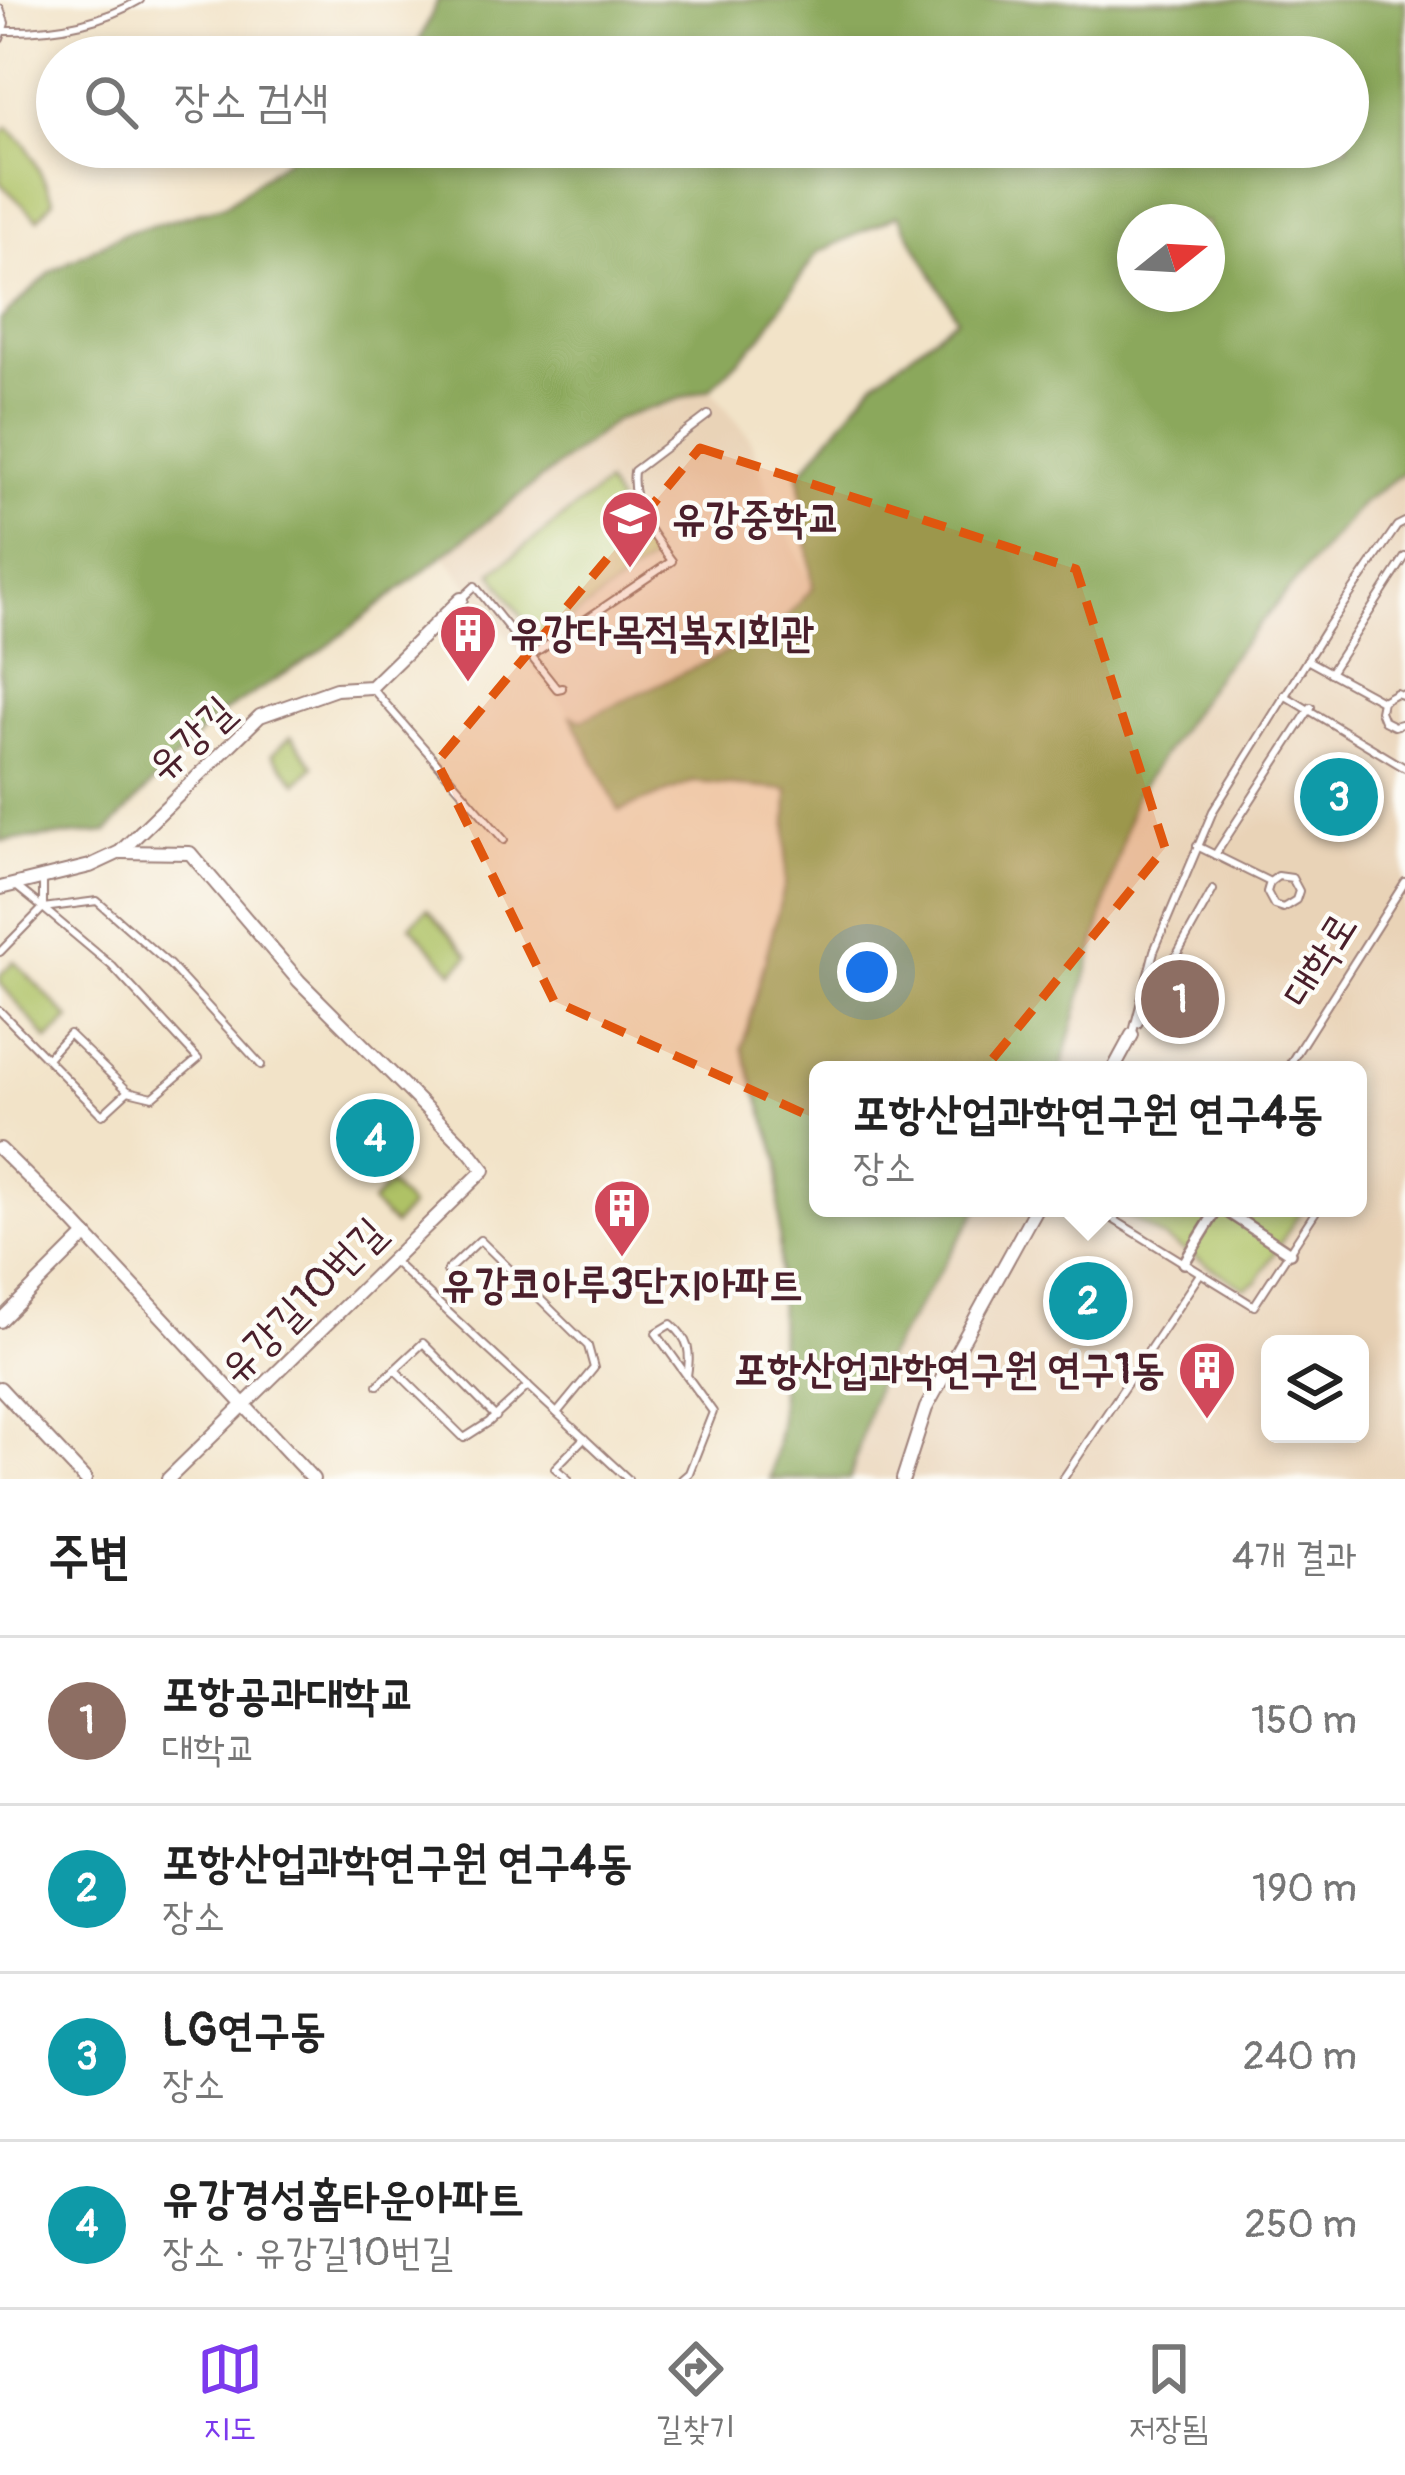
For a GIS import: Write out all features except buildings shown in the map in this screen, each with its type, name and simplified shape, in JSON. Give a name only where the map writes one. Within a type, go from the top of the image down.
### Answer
[{"type":"street","points":[[371,687],[461,599]]},
{"type":"street","name":"유강길","points":[[7,887],[90,866],[120,852],[260,716],[336,689],[371,687]]},
{"type":"street","name":"유강길10번길","points":[[120,852],[190,853],[299,981],[484,1171],[168,1479]]},
{"type":"street","points":[[1118,1061],[1132,1036]]},
{"type":"street","points":[[0,1149],[314,1479]]},
{"type":"street","points":[[903,1479],[926,1408],[1031,1217]]},
{"type":"street","points":[[1184,1263],[1213,1217]]},
{"type":"street","points":[[1233,1217],[1290,1253]]},
{"type":"street","points":[[0,1321],[86,1235]]},
{"type":"street","points":[[0,1388],[85,1479]]},
{"type":"lane","points":[[0,9],[2,35],[60,29],[140,0]]},
{"type":"lane","points":[[532,655],[672,561],[650,532],[632,493],[634,471],[707,415]]},
{"type":"lane","points":[[1132,1036],[1146,975],[1213,811],[1284,694],[1396,526],[1405,522]]},
{"type":"lane","points":[[1330,673],[1405,557]]},
{"type":"lane","points":[[461,599],[475,586],[557,689],[562,688]]},
{"type":"lane","points":[[1307,660],[1382,700]]},
{"type":"lane","points":[[371,687],[504,839]]},
{"type":"lane","points":[[1284,694],[1405,768]]},
{"type":"lane","points":[[1405,696],[1390,694],[1382,700],[1380,711],[1384,721],[1405,724]]},
{"type":"lane","points":[[1215,855],[1310,707]]},
{"type":"lane","points":[[1197,846],[1270,882]]},
{"type":"lane","points":[[1278,876],[1292,878],[1299,891],[1296,900],[1283,908],[1274,905],[1267,892],[1270,882],[1278,876]]},
{"type":"lane","points":[[43,879],[43,908]]},
{"type":"lane","name":"대학로","points":[[1292,1061],[1405,882]]},
{"type":"lane","points":[[7,887],[43,908],[112,966],[198,1059],[153,1097],[128,1090],[69,1034],[47,1058]]},
{"type":"lane","points":[[1132,1036],[1213,890]]},
{"type":"lane","points":[[0,952],[43,908],[97,901],[170,965],[261,1065]]},
{"type":"lane","points":[[0,1011],[102,1115],[128,1090]]},
{"type":"lane","points":[[1110,1217],[1254,1306],[1312,1217]]},
{"type":"lane","points":[[447,1271],[480,1240],[588,1346],[594,1368],[557,1413]]},
{"type":"lane","points":[[391,1258],[628,1479]]},
{"type":"lane","points":[[1063,1479],[1200,1274]]},
{"type":"lane","points":[[682,1479],[689,1473],[712,1412],[656,1333],[671,1324],[685,1336],[691,1355],[687,1376]]},
{"type":"lane","points":[[378,1385],[423,1342],[496,1417]]},
{"type":"lane","points":[[394,1370],[464,1438],[496,1417],[528,1386]]},
{"type":"lane","points":[[568,1479],[555,1468],[584,1438]]},
{"type":"highlighted area","points":[[700,448],[1076,569],[1165,848],[909,1161],[554,1001],[437,762]]},
{"type":"shaded area","points":[[1405,328],[1405,1479],[798,1479],[885,1217],[1367,1217],[1367,1061],[939,1061]]},
{"type":"shaded area","name":"유강중학교","points":[[710,389],[749,436],[813,588],[775,630],[582,721],[571,716],[442,553],[617,419]]},
{"type":"green space","points":[[438,0],[1405,0],[1405,471],[1362,503],[1219,672],[1134,798],[1063,1061],[809,1061],[809,1217],[973,1217],[883,1362],[850,1479],[770,1479],[780,1425],[779,1161],[742,1048],[785,884],[788,790],[693,782],[619,811],[571,716],[582,720],[775,630],[813,588],[799,475],[874,382],[957,318],[898,215],[817,253],[761,337],[710,389],[617,419],[320,652],[214,718],[107,832],[0,841],[0,320],[52,271],[122,234],[226,205],[275,168],[1369,168],[1369,36],[422,36]]},
{"type":"green space","points":[[7,127],[26,145],[54,200],[38,219],[0,183],[0,136]]},
{"type":"green space","points":[[606,484],[653,559],[539,642],[492,572]]},
{"type":"green space","points":[[291,736],[314,766],[297,783],[272,754]]},
{"type":"green space","points":[[427,909],[469,956],[453,972],[410,925]]},
{"type":"green space","points":[[14,961],[70,1019],[48,1040],[0,983],[0,975]]},
{"type":"green space","points":[[389,1184],[410,1207],[394,1225],[371,1203]]},
{"type":"green space","points":[[1130,1217],[1297,1217],[1257,1281],[1245,1288]]},
{"type":"place","name":"유강중학교","points":[[630,570]]},
{"type":"place","name":"유강다목적복지회관","points":[[468,684]]},
{"type":"place","name":"LG연구동","points":[[1339,797]]},
{"type":"place","name":"포항공과대학교","points":[[1180,999]]},
{"type":"place","name":"유강경성홈타운아파트","points":[[375,1138]]},
{"type":"place","name":"유강코아루3단지아파트","points":[[622,1259]]},
{"type":"place","name":"포항산업과학연구원 연구4동","points":[[1088,1301]]},
{"type":"place","name":"포항산업과학연구원 연구1동","points":[[1207,1421]]}]
